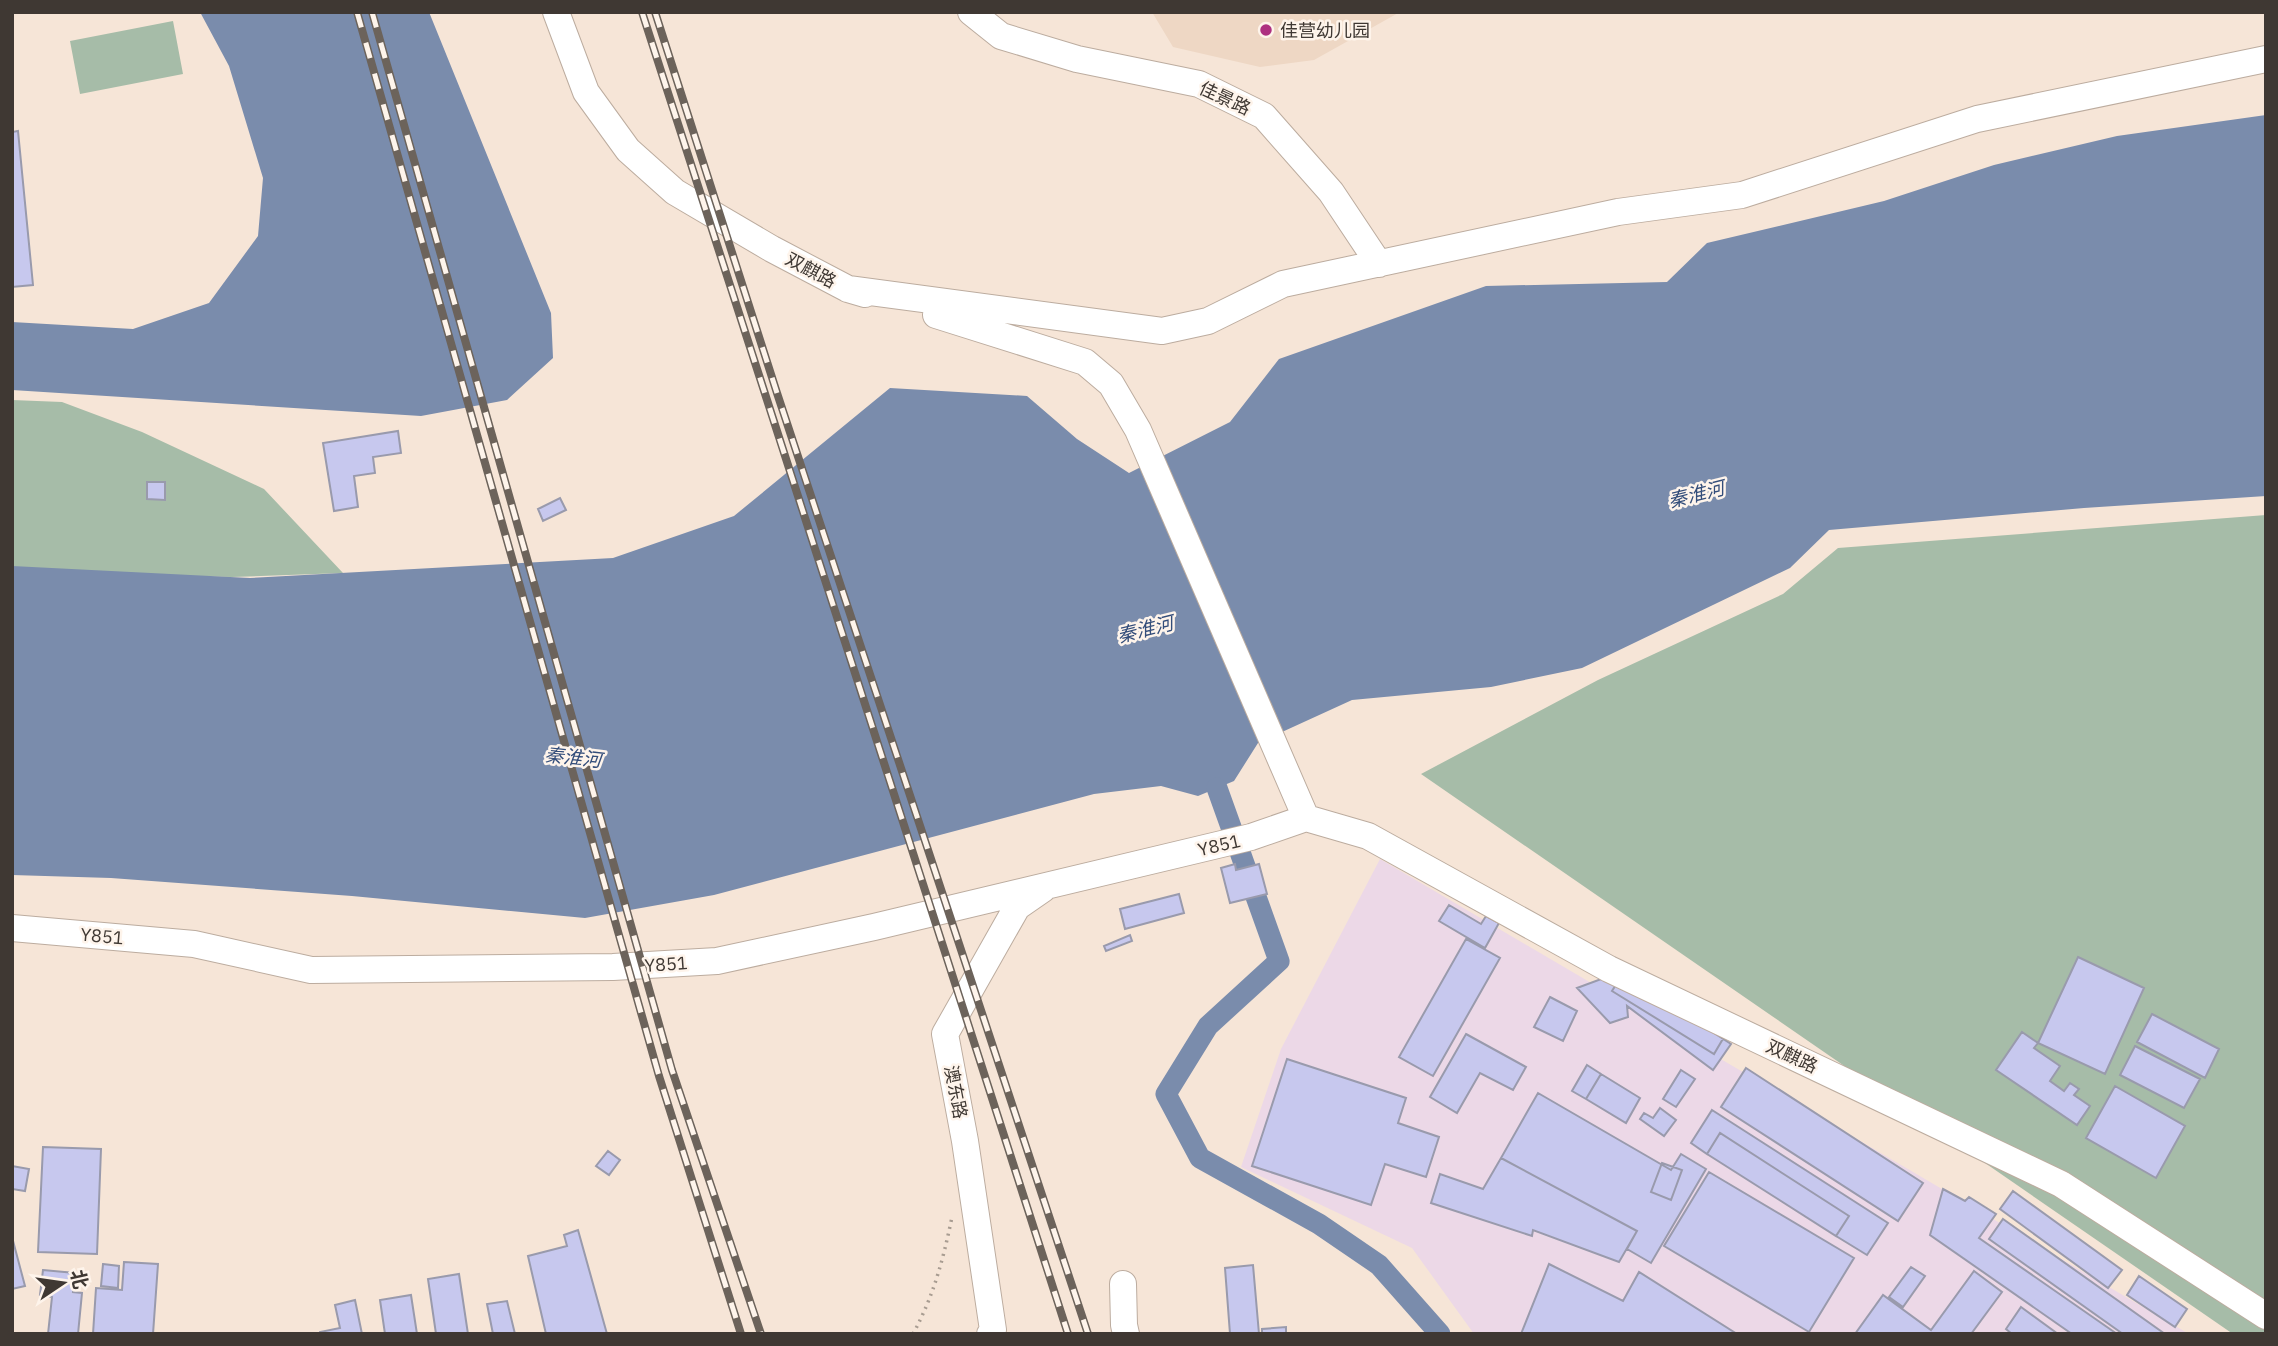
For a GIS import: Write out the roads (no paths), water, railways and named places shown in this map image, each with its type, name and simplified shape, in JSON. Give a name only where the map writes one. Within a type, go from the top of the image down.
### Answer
[{"type":"street","name":"双麒路","points":[[556,12],[586,92],[628,150],[675,192],[772,249],[848,289],[979,327],[1085,362],[1111,384],[1138,430],[1306,818],[1367,836],[1609,969],[2061,1184],[2266,1316]]},
{"type":"street","name":"佳景路","points":[[971,12],[1001,36],[1077,59],[1199,84],[1264,116],[1331,192],[1379,264]]},
{"type":"street","points":[[848,289],[1162,331],[1208,321],[1283,284],[1618,212],[1742,195],[1977,119],[2266,59]]},
{"type":"street","name":"Y851","points":[[12,928],[194,944],[311,970],[613,967],[717,961],[874,928],[1251,837],[1306,818]]},
{"type":"street","name":"澳东路","points":[[990,1334],[993,1330],[979,1227],[944,1034],[1017,907],[1050,884]]},
{"type":"street","points":[[1123,1284],[1126,1334]]},
{"type":"water","points":[[200,12],[429,12],[551,313],[553,358],[507,400],[421,416],[12,390],[12,322],[133,329],[209,303],[258,236],[263,178],[229,66]]},
{"type":"water","name":"秦淮河","points":[[2266,115],[2266,496],[2084,508],[1829,530],[1790,568],[1582,668],[1491,687],[1352,700],[1258,743],[1234,781],[1198,796],[1161,786],[1094,794],[714,895],[585,918],[352,896],[111,878],[12,875],[12,566],[250,578],[613,558],[734,516],[890,388],[1027,396],[1077,439],[1129,473],[1230,422],[1279,359],[1486,286],[1667,282],[1707,243],[1884,201],[1994,165],[2117,136]]},
{"type":"waterway","points":[[1217,788],[1279,961],[1208,1026],[1166,1094],[1200,1158],[1319,1224],[1379,1265],[1440,1334]]},
{"type":"railway","points":[[357,12],[659,1076],[741,1334]]},
{"type":"railway","points":[[372,12],[672,1070],[761,1334]]},
{"type":"railway","points":[[642,12],[1068,1334]]},
{"type":"railway","points":[[655,12],[777,393],[1088,1334]]},
{"type":"place","name":"佳营幼儿园","points":[[1266,30]]}]
